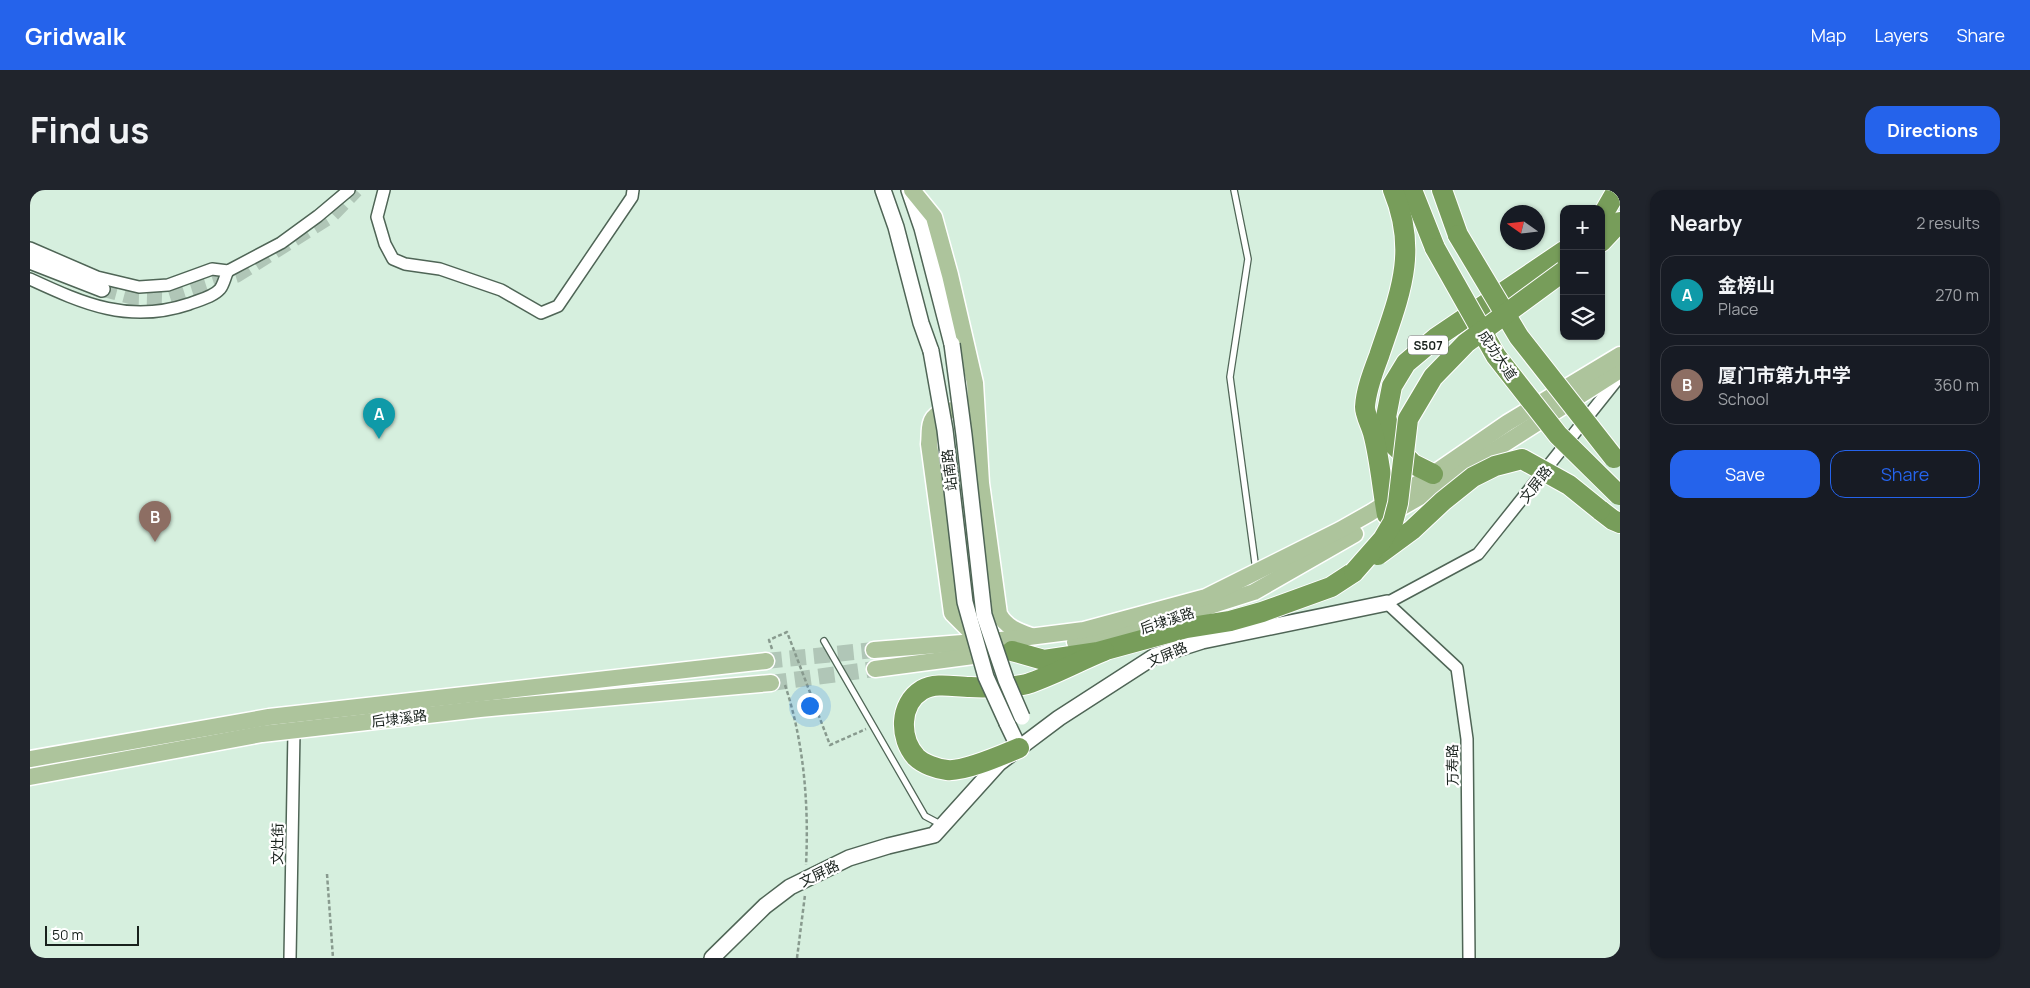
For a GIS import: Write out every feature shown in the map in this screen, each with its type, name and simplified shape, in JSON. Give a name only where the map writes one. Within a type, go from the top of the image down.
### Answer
[{"type":"highway","name":"S507","points":[[1373,433],[1365,409],[1371,379],[1395,314],[1403,282],[1407,250],[1401,215],[1393,190]]},
{"type":"highway","name":"成功大道","points":[[1412,190],[1434,248],[1496,356],[1558,435],[1620,495]]},
{"type":"highway","name":"成功大道","points":[[1442,190],[1456,228],[1520,338],[1617,460]]},
{"type":"highway","points":[[1447,190],[1456,228]]},
{"type":"highway","points":[[1600,205],[1608,190]]},
{"type":"highway","points":[[1605,211],[1617,190]]},
{"type":"highway","points":[[1605,239],[1620,222]]},
{"type":"highway","points":[[1386,509],[1373,433],[1383,393],[1399,361],[1439,325],[1560,241]]},
{"type":"highway","name":"S507","points":[[1432,482],[1393,444],[1386,417],[1392,386],[1406,363],[1437,337],[1560,254]]},
{"type":"highway","points":[[1354,572],[1383,539],[1393,522],[1398,503],[1408,419],[1433,377],[1466,343],[1560,274]]},
{"type":"highway","points":[[1012,650],[1044,660],[1104,651],[1186,628],[1262,612],[1331,587],[1412,530],[1443,501],[1473,477],[1496,466],[1522,459],[1569,485],[1613,520],[1620,523]]},
{"type":"highway","points":[[1026,743],[968,767],[948,770],[931,766],[916,758],[904,733],[904,720],[907,708],[922,690],[938,685],[971,687],[1026,684],[1104,651]]},
{"type":"main road","name":"站南路","points":[[883,190],[896,227],[921,323],[931,351],[944,430],[965,602],[986,677],[1007,723],[1026,743]]},
{"type":"main road","name":"站南路","points":[[911,190],[952,344],[984,614],[1006,680],[1022,717],[1026,743]]},
{"type":"main road","points":[[911,190],[934,217],[950,275],[975,383],[981,482],[999,614],[1004,623],[1017,632],[1033,637]]},
{"type":"main road","points":[[30,261],[102,289]]},
{"type":"main road","points":[[1432,482],[1507,423],[1620,355]]},
{"type":"main road","points":[[874,650],[1033,637],[1084,630],[1206,596],[1386,509],[1620,370]]},
{"type":"main road","points":[[974,635],[952,613],[929,444],[930,423],[935,416],[944,411],[955,410],[964,413],[970,418],[979,447]]},
{"type":"main road","name":"后埭溪路","points":[[875,669],[1116,636],[1254,592],[1386,509]]},
{"type":"main road","name":"文屏路","points":[[712,958],[765,906],[790,887],[849,858],[934,835],[1000,763],[1059,718],[1155,656],[1202,641],[1386,603]]},
{"type":"main road","name":"后埭溪路","points":[[30,759],[269,717],[770,659]]},
{"type":"main road","name":"后埭溪路","points":[[30,777],[262,734],[480,709],[777,681]]},
{"type":"street","points":[[30,248],[97,276],[139,287],[168,285],[212,269],[228,271],[281,243],[349,190]]},
{"type":"street","points":[[384,190],[376,217],[385,244],[393,260],[405,264],[440,269],[501,290],[541,312],[558,306],[633,194]]},
{"type":"street","points":[[30,279],[79,301],[113,310],[146,313],[174,309],[207,298],[220,289],[228,271]]},
{"type":"street","name":"文屏路","points":[[1386,603],[1478,554],[1620,376]]},
{"type":"street","name":"万寿路","points":[[1386,603],[1457,668],[1467,739],[1470,958]]},
{"type":"street","name":"文灶街","points":[[290,958],[294,731]]},
{"type":"lane","points":[[1234,190],[1248,259],[1230,377],[1256,572]]},
{"type":"lane","points":[[824,641],[926,816],[942,825]]},
{"type":"path","points":[[770,659],[769,640],[787,632],[830,745],[873,726]]},
{"type":"path","points":[[777,681],[796,722],[805,785],[808,833],[805,900],[797,958]]},
{"type":"path","points":[[327,874],[333,958]]},
{"type":"tunnel","points":[[102,289],[132,297],[164,298],[237,275],[331,216],[356,190]]},
{"type":"tunnel","points":[[766,661],[874,650]]},
{"type":"tunnel","points":[[771,683],[875,669]]},
{"type":"place","name":"金榜山","points":[[379,439]]},
{"type":"place","name":"厦门市第九中学","points":[[155,542]]}]
